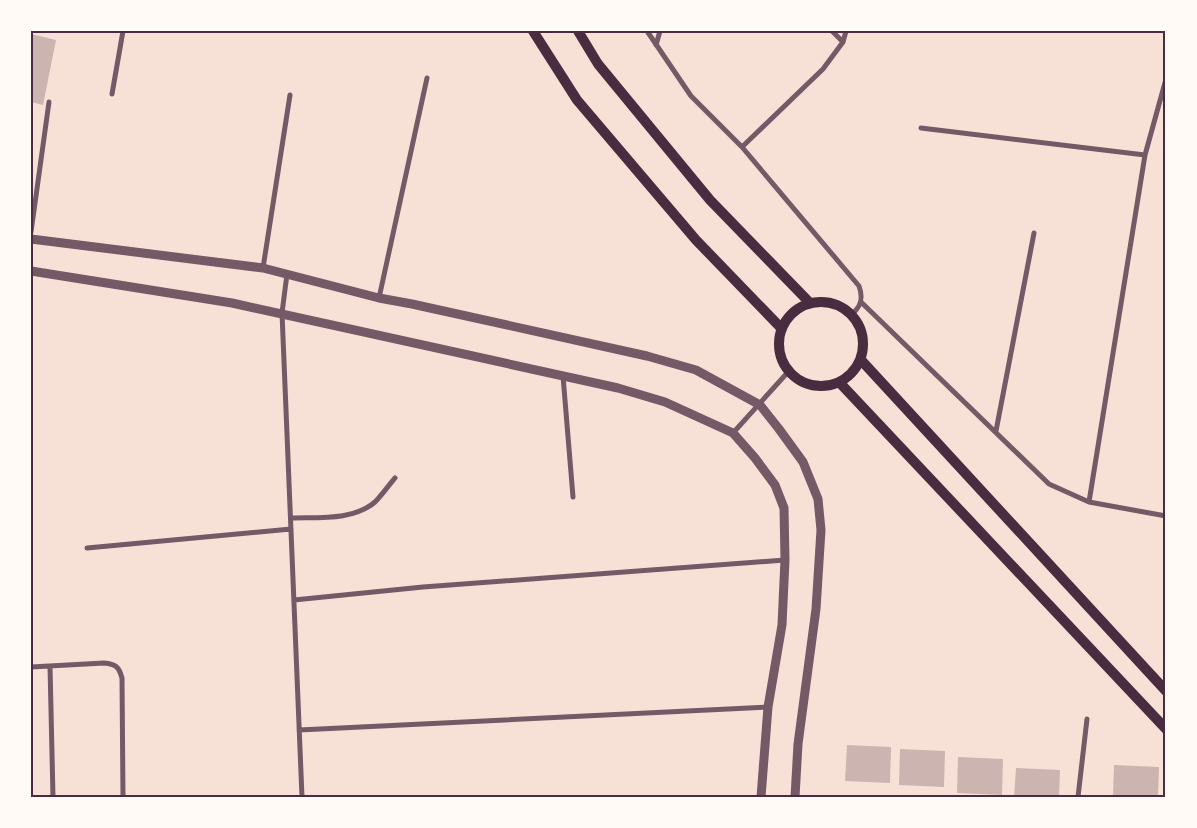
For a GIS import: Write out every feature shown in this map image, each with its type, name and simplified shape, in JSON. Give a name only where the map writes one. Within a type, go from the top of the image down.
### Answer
[{"type":"main road","points":[[533,31],[577,100],[696,240],[782,329]]},
{"type":"main road","points":[[578,31],[598,64],[710,200],[810,303]]},
{"type":"main road","points":[[833,302],[852,314],[864,336],[862,360],[849,377],[830,387],[807,385],[788,372],[779,353],[782,329],[791,314],[810,303],[833,302]]},
{"type":"main road","points":[[862,360],[1166,691]]},
{"type":"main road","points":[[839,382],[1166,729]]},
{"type":"street","points":[[112,94],[123,31]]},
{"type":"street","points":[[647,31],[691,96],[742,147],[859,286],[862,295],[861,302],[852,314]]},
{"type":"street","points":[[656,45],[660,31]]},
{"type":"street","points":[[832,31],[843,42]]},
{"type":"street","points":[[742,147],[823,69],[843,42],[846,31]]},
{"type":"street","points":[[379,298],[427,78]]},
{"type":"street","points":[[1089,502],[1145,155],[1166,79]]},
{"type":"street","points":[[263,268],[290,95]]},
{"type":"street","points":[[31,232],[49,102]]},
{"type":"street","points":[[921,128],[1145,155]]},
{"type":"street","points":[[996,431],[1034,234]]},
{"type":"street","points":[[31,239],[263,268],[379,298],[671,363],[696,370],[760,406],[803,462],[818,499],[820,530],[816,609],[798,744],[795,797]]},
{"type":"street","points":[[31,271],[232,303],[618,388],[665,402],[733,433],[775,485],[784,508],[786,560],[782,625],[768,707],[761,797]]},
{"type":"street","points":[[287,274],[282,313],[302,797]]},
{"type":"street","points":[[861,302],[1049,484],[1089,502],[1166,516]]},
{"type":"street","points":[[733,433],[760,406],[788,372]]},
{"type":"street","points":[[563,376],[573,497]]},
{"type":"street","points":[[291,518],[347,515],[363,510],[375,502],[395,478]]},
{"type":"street","points":[[86,548],[291,529]]},
{"type":"street","points":[[294,600],[424,587],[786,560]]},
{"type":"street","points":[[31,668],[104,663],[114,664],[119,669],[122,678],[123,797]]},
{"type":"street","points":[[50,666],[53,797]]},
{"type":"street","points":[[300,730],[768,707]]},
{"type":"street","points":[[1078,797],[1087,719]]},
{"type":"building","points":[[31,34],[56,40],[43,105],[31,102]]},
{"type":"building","points":[[847,745],[891,747],[890,783],[845,781]]},
{"type":"building","points":[[900,749],[945,751],[944,787],[899,785]]},
{"type":"building","points":[[958,757],[1003,759],[1002,795],[957,793]]},
{"type":"building","points":[[1114,765],[1159,767],[1158,797],[1113,797]]},
{"type":"building","points":[[1016,768],[1060,770],[1059,797],[1014,797]]}]
